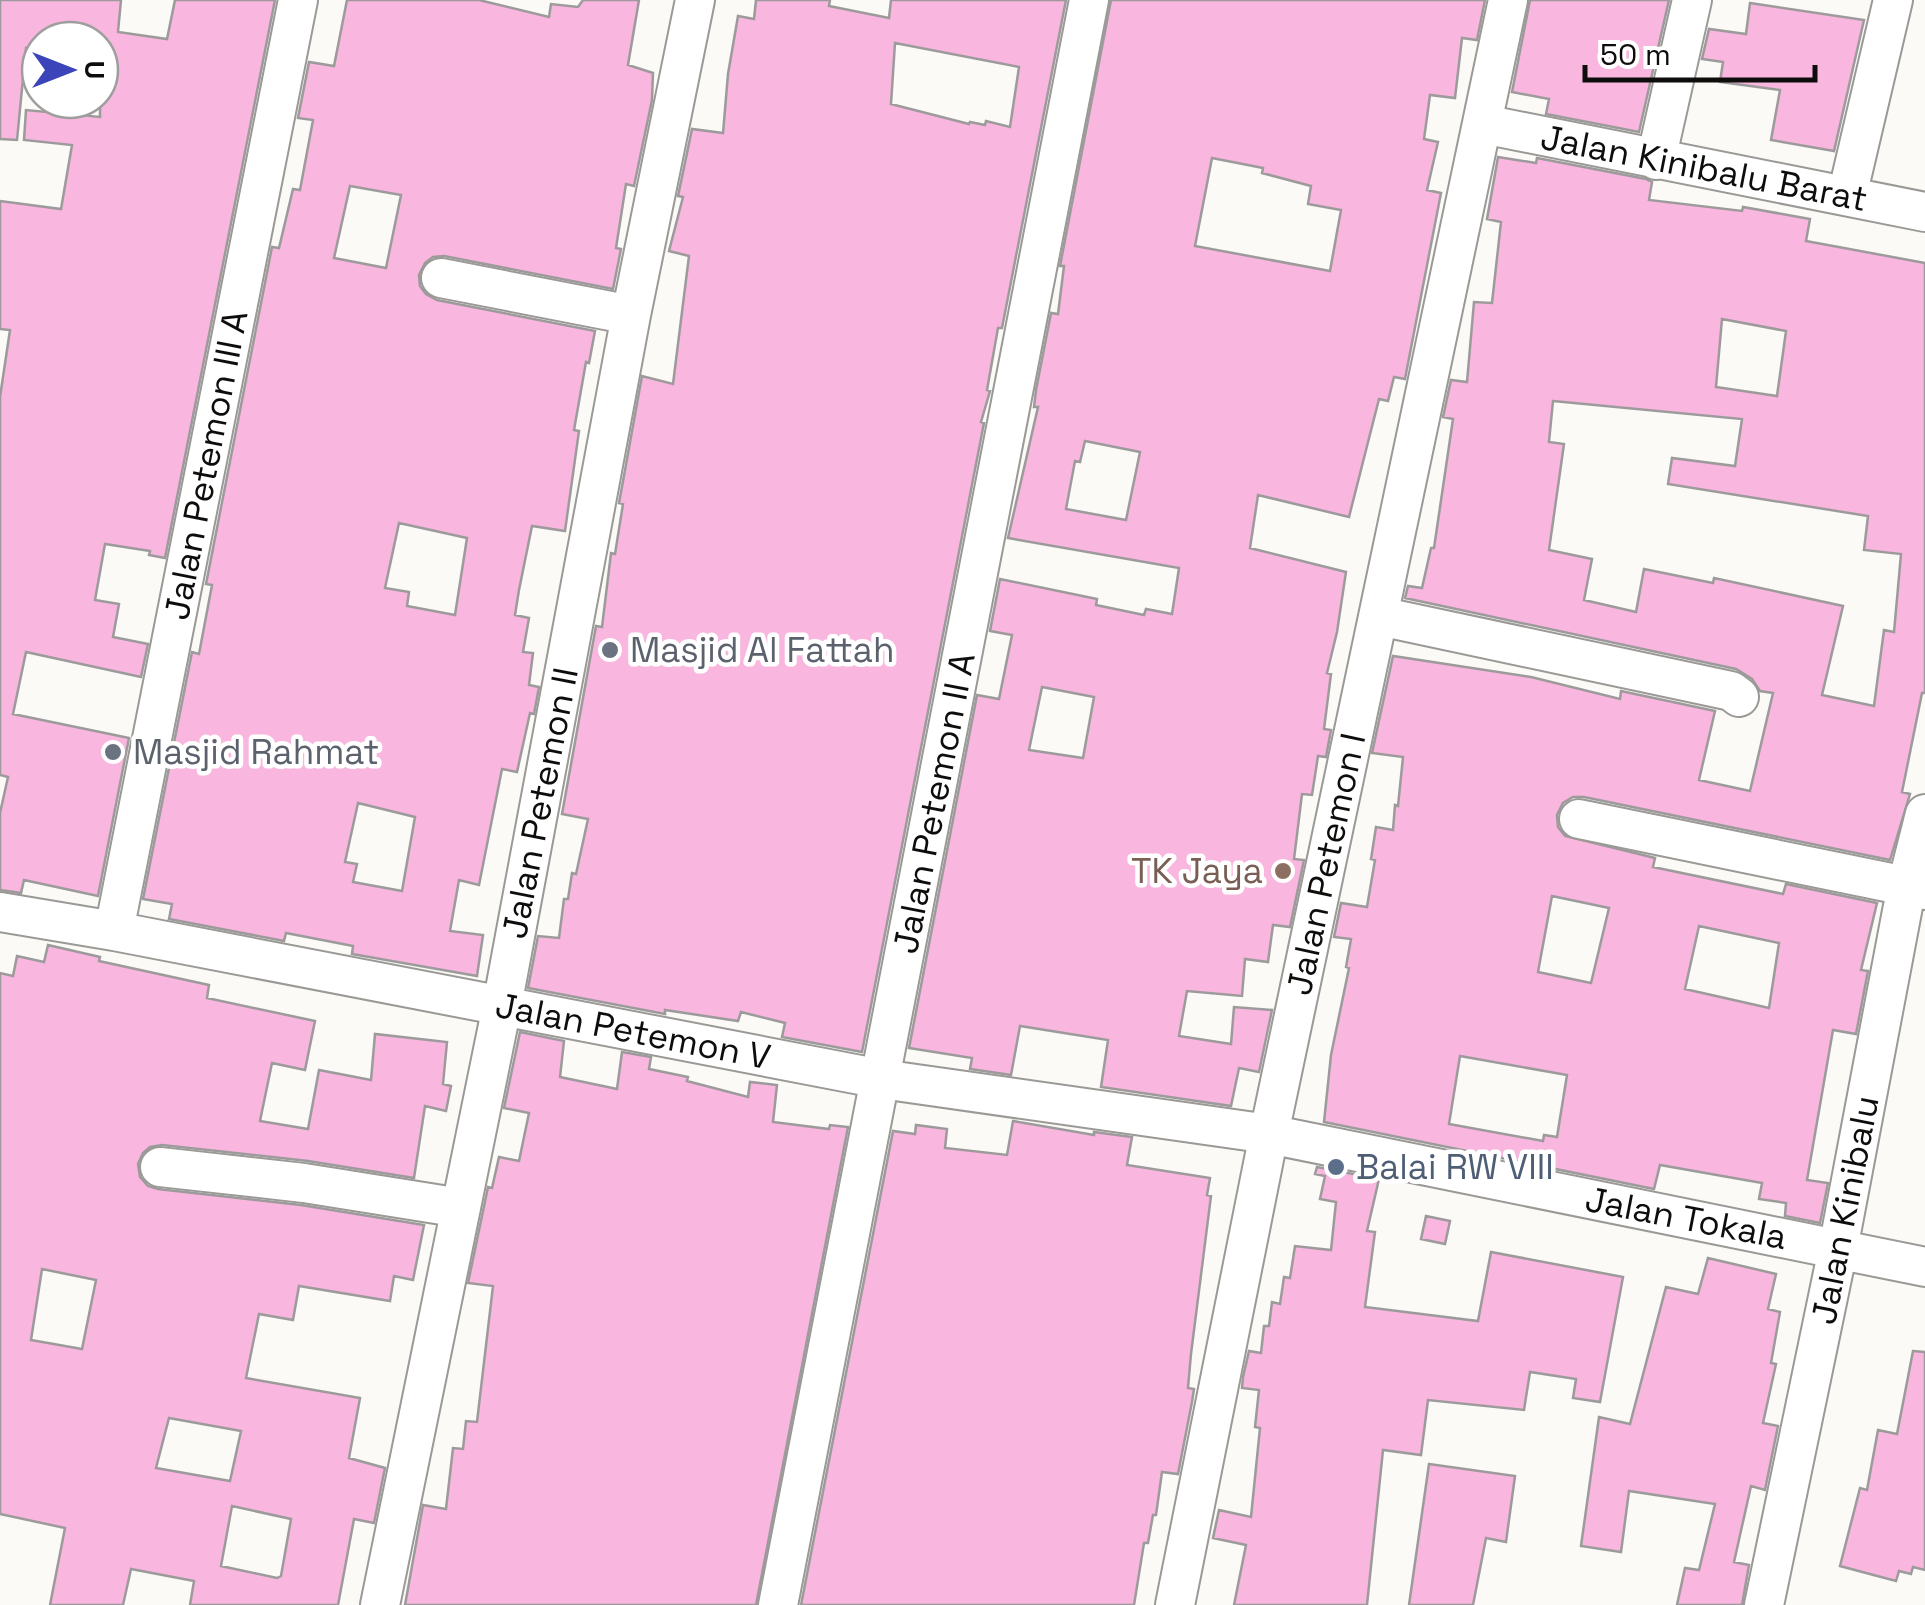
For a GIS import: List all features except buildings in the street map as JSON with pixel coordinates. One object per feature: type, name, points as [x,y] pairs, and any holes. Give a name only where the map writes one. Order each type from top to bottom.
[{"type":"street","name":"Jalan Petemon III A","points":[[114,931],[298,0]]},
{"type":"street","name":"Jalan Petemon II","points":[[380,1605],[502,1006],[631,315],[695,0]]},
{"type":"street","name":"Jalan Petemon II A","points":[[778,1605],[1089,0]]},
{"type":"street","name":"Jalan Petemon I","points":[[1175,1605],[1269,1134],[1508,0]]},
{"type":"street","points":[[1656,160],[1692,0]]},
{"type":"street","points":[[1847,196],[1893,0]]},
{"type":"street","name":"Jalan Kinibalu Barat","points":[[1483,124],[1925,212]]},
{"type":"street","points":[[440,278],[631,315]]},
{"type":"street","points":[[1379,616],[1739,696]]},
{"type":"street","name":"Jalan Kinibalu","points":[[1764,1605],[1916,887],[1925,814]]},
{"type":"street","points":[[1579,819],[1916,887]]},
{"type":"street","name":"Jalan Petemon V","points":[[0,912],[881,1079],[1269,1134]]},
{"type":"street","name":"Jalan Tokala","points":[[1269,1134],[1925,1268]]},
{"type":"street","points":[[160,1167],[304,1183],[461,1208]]},
{"type":"place","name":"Masjid Al Fattah","points":[[610,650]]},
{"type":"place","name":"Masjid Rahmat","points":[[113,752]]},
{"type":"place","name":"TK Jaya","points":[[1283,871]]},
{"type":"place","name":"Balai RW VIII","points":[[1336,1167]]}]
